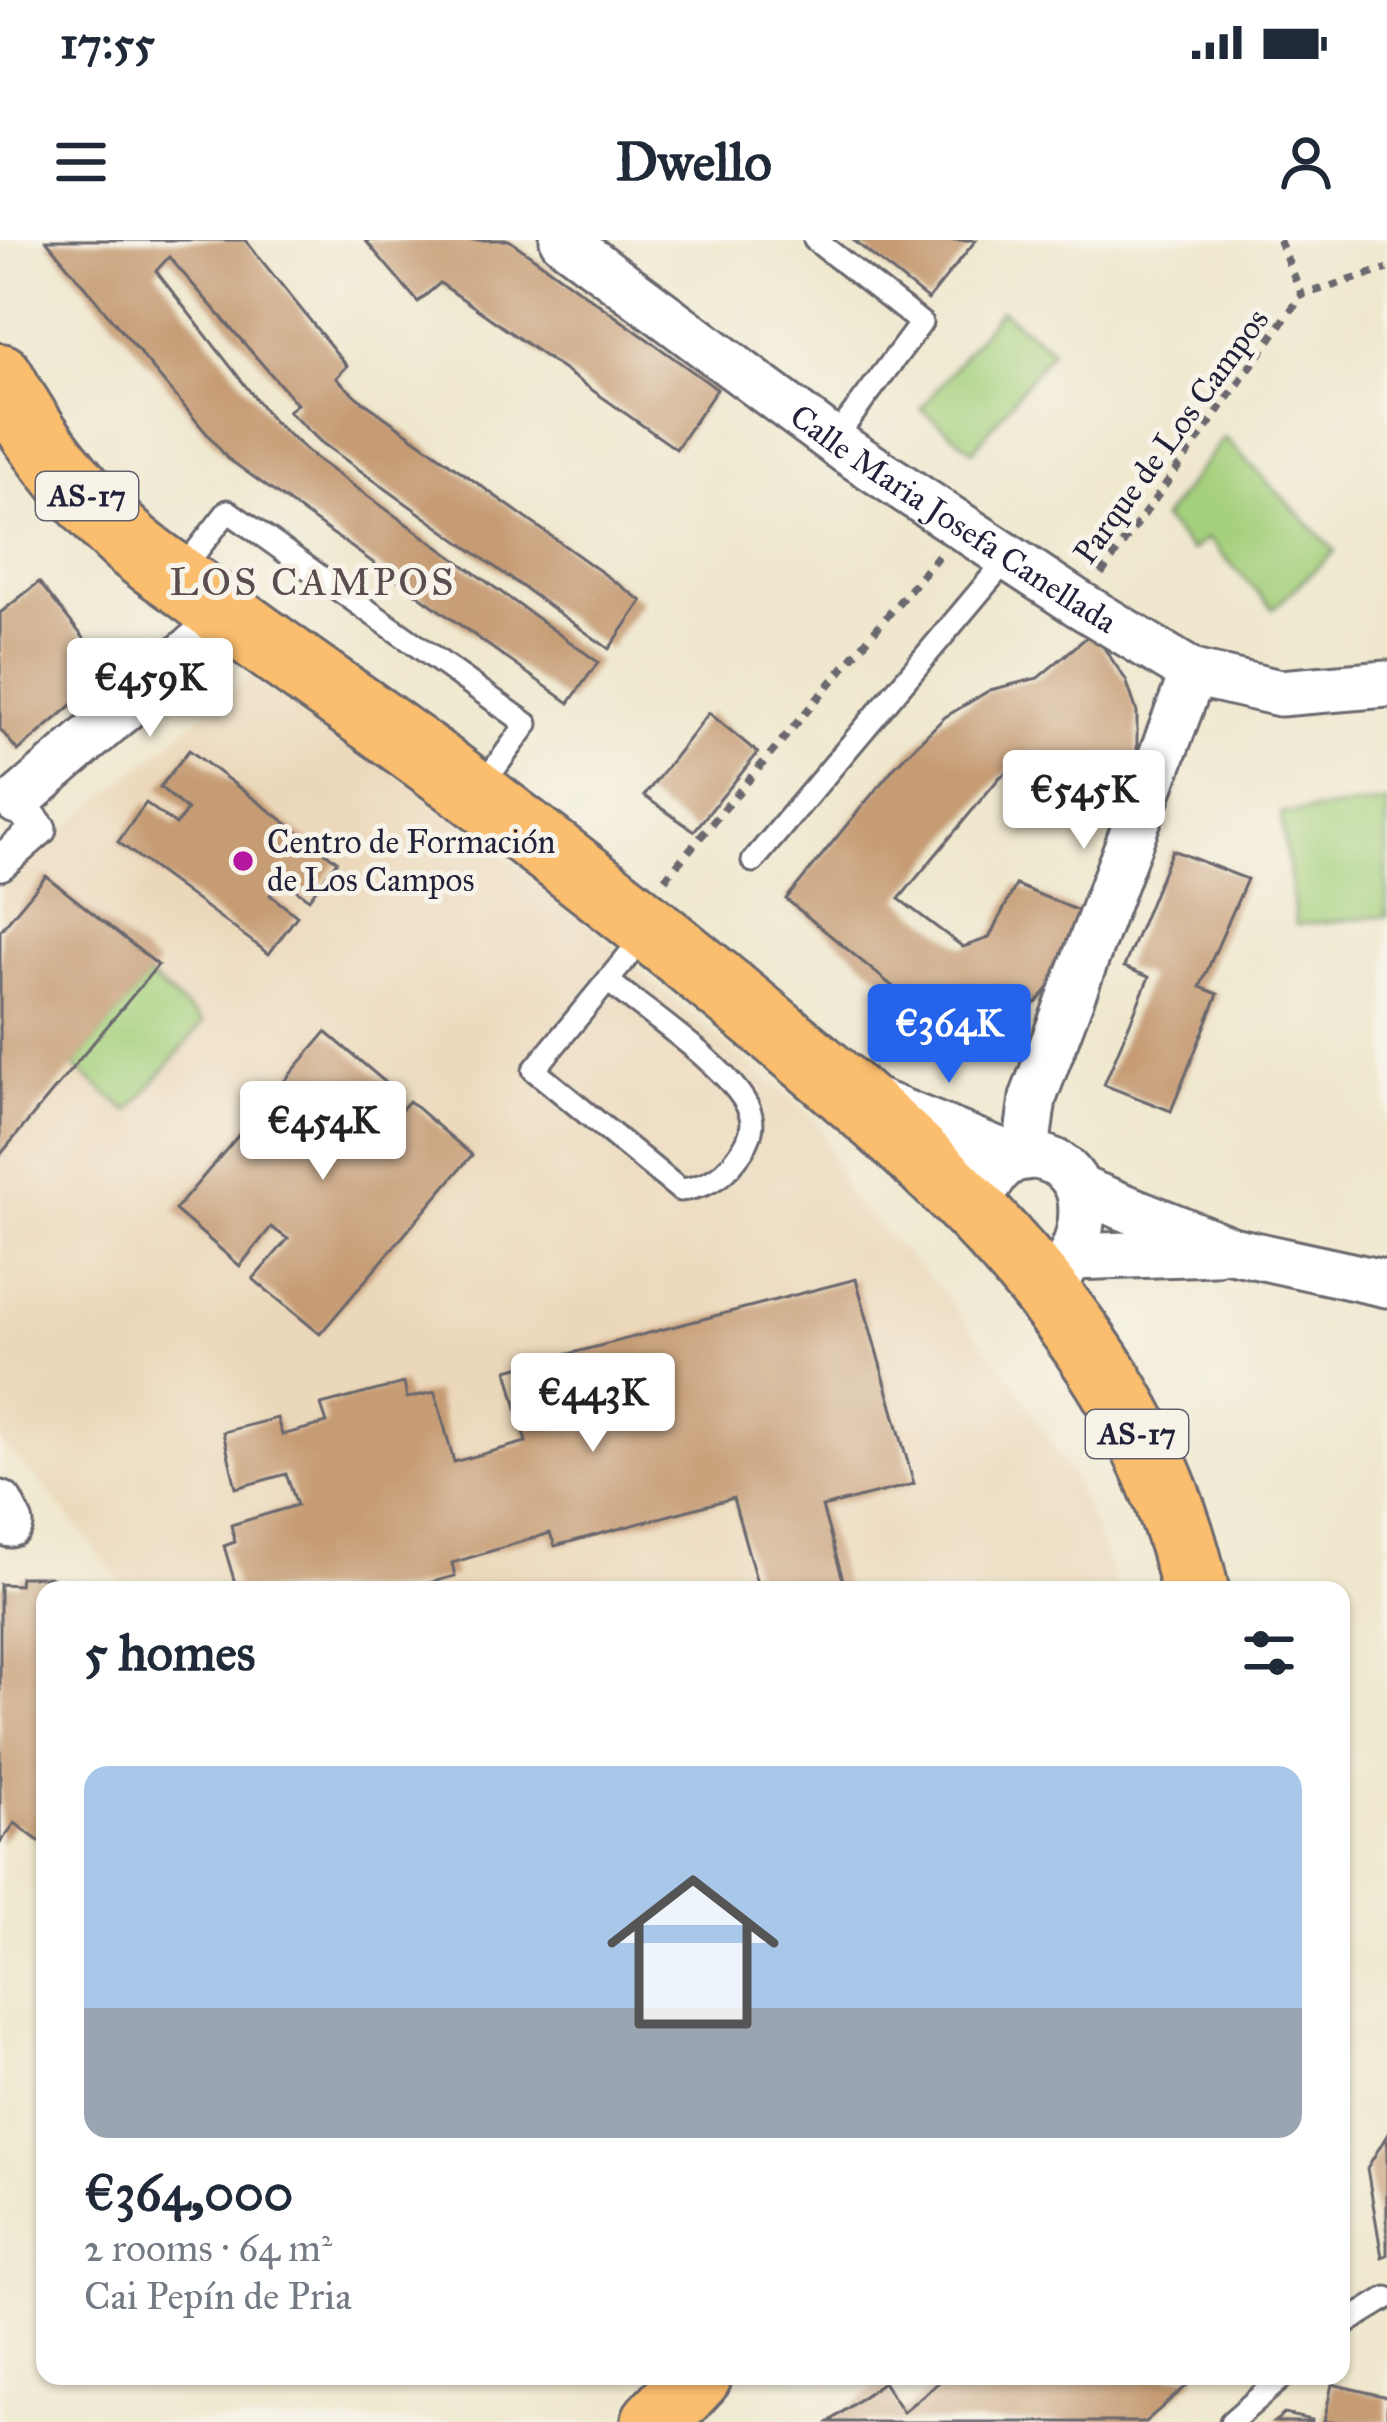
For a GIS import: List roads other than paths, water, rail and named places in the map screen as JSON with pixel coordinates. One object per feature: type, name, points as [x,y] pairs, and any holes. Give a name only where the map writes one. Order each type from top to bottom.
[{"type":"main road","name":"AS-17","points":[[0,377],[23,422],[122,536],[643,921],[850,1093],[922,1157],[975,1214],[1060,1275],[1150,1459],[1186,1550],[1193,1581]]},
{"type":"main road","points":[[656,2422],[690,2385]]},
{"type":"street","name":"Calle Maria Josefa Canellada","points":[[562,240],[833,441],[1079,604],[1193,673],[1280,693],[1387,685]]},
{"type":"street","points":[[0,863],[39,830],[17,801],[230,617]]},
{"type":"street","points":[[1028,1157],[1050,1058],[1193,673]]},
{"type":"street","points":[[850,1093],[1066,1168],[1079,1189],[1082,1217],[1060,1275],[1231,1250]]},
{"type":"street","points":[[975,1214],[998,1170],[1028,1157]]},
{"type":"street","points":[[1079,1189],[1231,1250],[1387,1284]]},
{"type":"lane","points":[[814,240],[920,323],[833,441]]},
{"type":"lane","points":[[176,578],[229,511],[508,710],[527,724],[477,794]]},
{"type":"lane","points":[[753,861],[1008,558]]},
{"type":"lane","points":[[608,981],[729,1078],[752,1117],[748,1144],[728,1170],[704,1187],[680,1190],[534,1070],[608,981],[643,921]]},
{"type":"lane","points":[[1350,2321],[1387,2298]]},
{"type":"lane","points":[[1231,2422],[1274,2385]]},
{"type":"place","name":"Centro de Formación de Los Campos","points":[[243,861]]},
{"type":"district","name":"LOS CAMPOS","points":[[313,582]]}]
